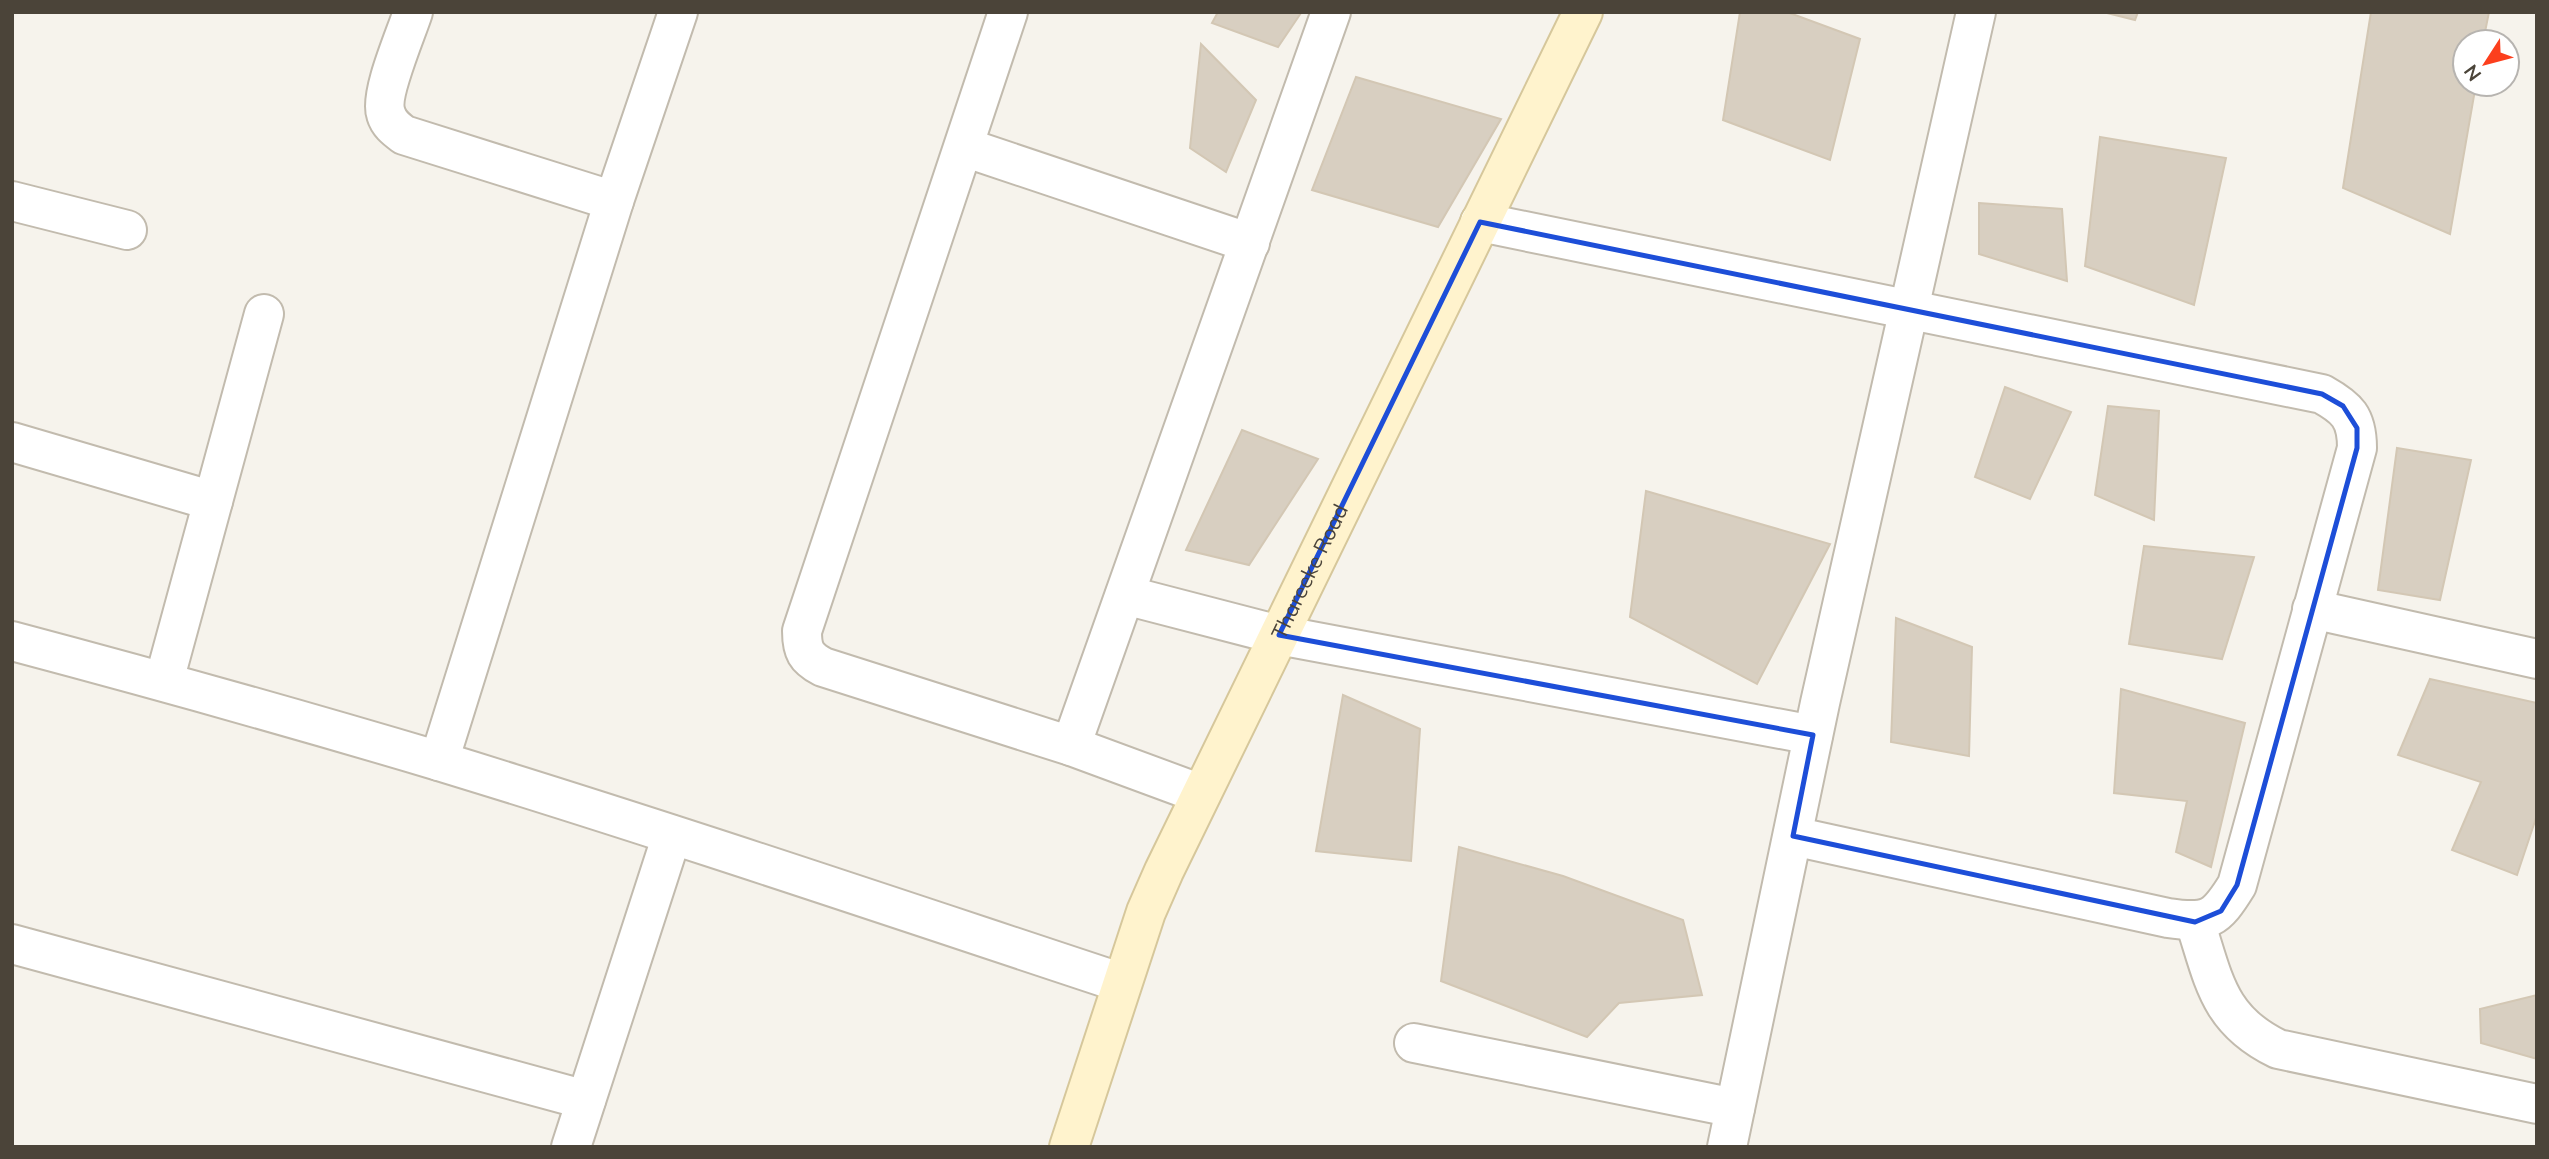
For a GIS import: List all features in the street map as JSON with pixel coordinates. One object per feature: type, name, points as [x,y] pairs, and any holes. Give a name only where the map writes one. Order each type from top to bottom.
[{"type":"street","points":[[413,12],[386,93],[384,111],[391,125],[404,135],[614,201]]},
{"type":"street","points":[[439,761],[614,201],[678,12]]},
{"type":"street","points":[[1008,12],[802,631],[802,649],[810,660],[823,667],[1071,746],[1201,794]]},
{"type":"street","points":[[1071,746],[1331,12]]},
{"type":"street","name":"Thareeke Road","points":[[1069,1147],[1146,912],[1583,12]]},
{"type":"street","points":[[1727,1147],[1813,735],[1976,12]]},
{"type":"street","points":[[964,147],[1250,243]]},
{"type":"street","points":[[12,201],[127,230]]},
{"type":"street","points":[[1480,222],[2322,394],[2343,406],[2357,428],[2357,447],[2237,885],[2221,911],[2195,922],[2168,918],[1793,836]]},
{"type":"street","points":[[164,681],[264,314]]},
{"type":"street","points":[[12,442],[213,501]]},
{"type":"street","points":[[1125,595],[1279,635],[1813,735]]},
{"type":"street","points":[[2312,609],[2537,659]]},
{"type":"street","points":[[12,641],[164,681],[439,761],[1122,983]]},
{"type":"street","points":[[571,1147],[672,835]]},
{"type":"street","points":[[2195,922],[2218,995],[2235,1020],[2255,1038],[2278,1049],[2537,1104]]},
{"type":"street","points":[[12,944],[586,1100]]},
{"type":"street","points":[[1414,1043],[1735,1108]]},
{"type":"highlighted area","points":[[1480,222],[2322,394],[2343,406],[2357,428],[2357,448],[2237,885],[2221,911],[2195,922],[1793,836],[1813,735],[1279,635]]},
{"type":"building","points":[[1218,12],[1301,13],[1278,47],[1212,23]]},
{"type":"building","points":[[1740,12],[1787,12],[1860,39],[1830,160],[1723,120]]},
{"type":"building","points":[[2103,12],[2138,12],[2135,20]]},
{"type":"building","points":[[2371,12],[2489,12],[2486,28],[2451,28],[2451,98],[2474,98],[2450,234],[2343,188]]},
{"type":"building","points":[[1201,44],[1256,100],[1226,172],[1190,148]]},
{"type":"building","points":[[1356,77],[1501,119],[1438,227],[1312,190]]},
{"type":"building","points":[[2100,137],[2226,158],[2194,305],[2085,266]]},
{"type":"building","points":[[1979,203],[2062,209],[2067,281],[1979,254]]},
{"type":"building","points":[[2005,387],[2071,412],[2030,499],[1975,477]]},
{"type":"building","points":[[2108,406],[2159,411],[2154,520],[2095,495]]},
{"type":"building","points":[[1242,430],[1318,459],[1249,565],[1186,550]]},
{"type":"building","points":[[2397,448],[2471,460],[2440,600],[2378,590]]},
{"type":"building","points":[[1646,491],[1830,544],[1757,684],[1630,617]]},
{"type":"building","points":[[2144,546],[2254,557],[2222,659],[2129,644]]},
{"type":"building","points":[[1896,618],[1972,647],[1969,756],[1891,742]]},
{"type":"building","points":[[2430,679],[2537,703],[2537,815],[2517,875],[2452,850],[2481,782],[2398,755]]},
{"type":"building","points":[[2121,689],[2245,723],[2211,867],[2176,852],[2187,801],[2114,793]]},
{"type":"building","points":[[1343,695],[1420,729],[1411,861],[1316,851]]},
{"type":"building","points":[[1459,847],[1563,876],[1683,920],[1702,995],[1619,1003],[1587,1037],[1441,981]]},
{"type":"building","points":[[2537,995],[2537,1059],[2481,1043],[2480,1009]]}]
